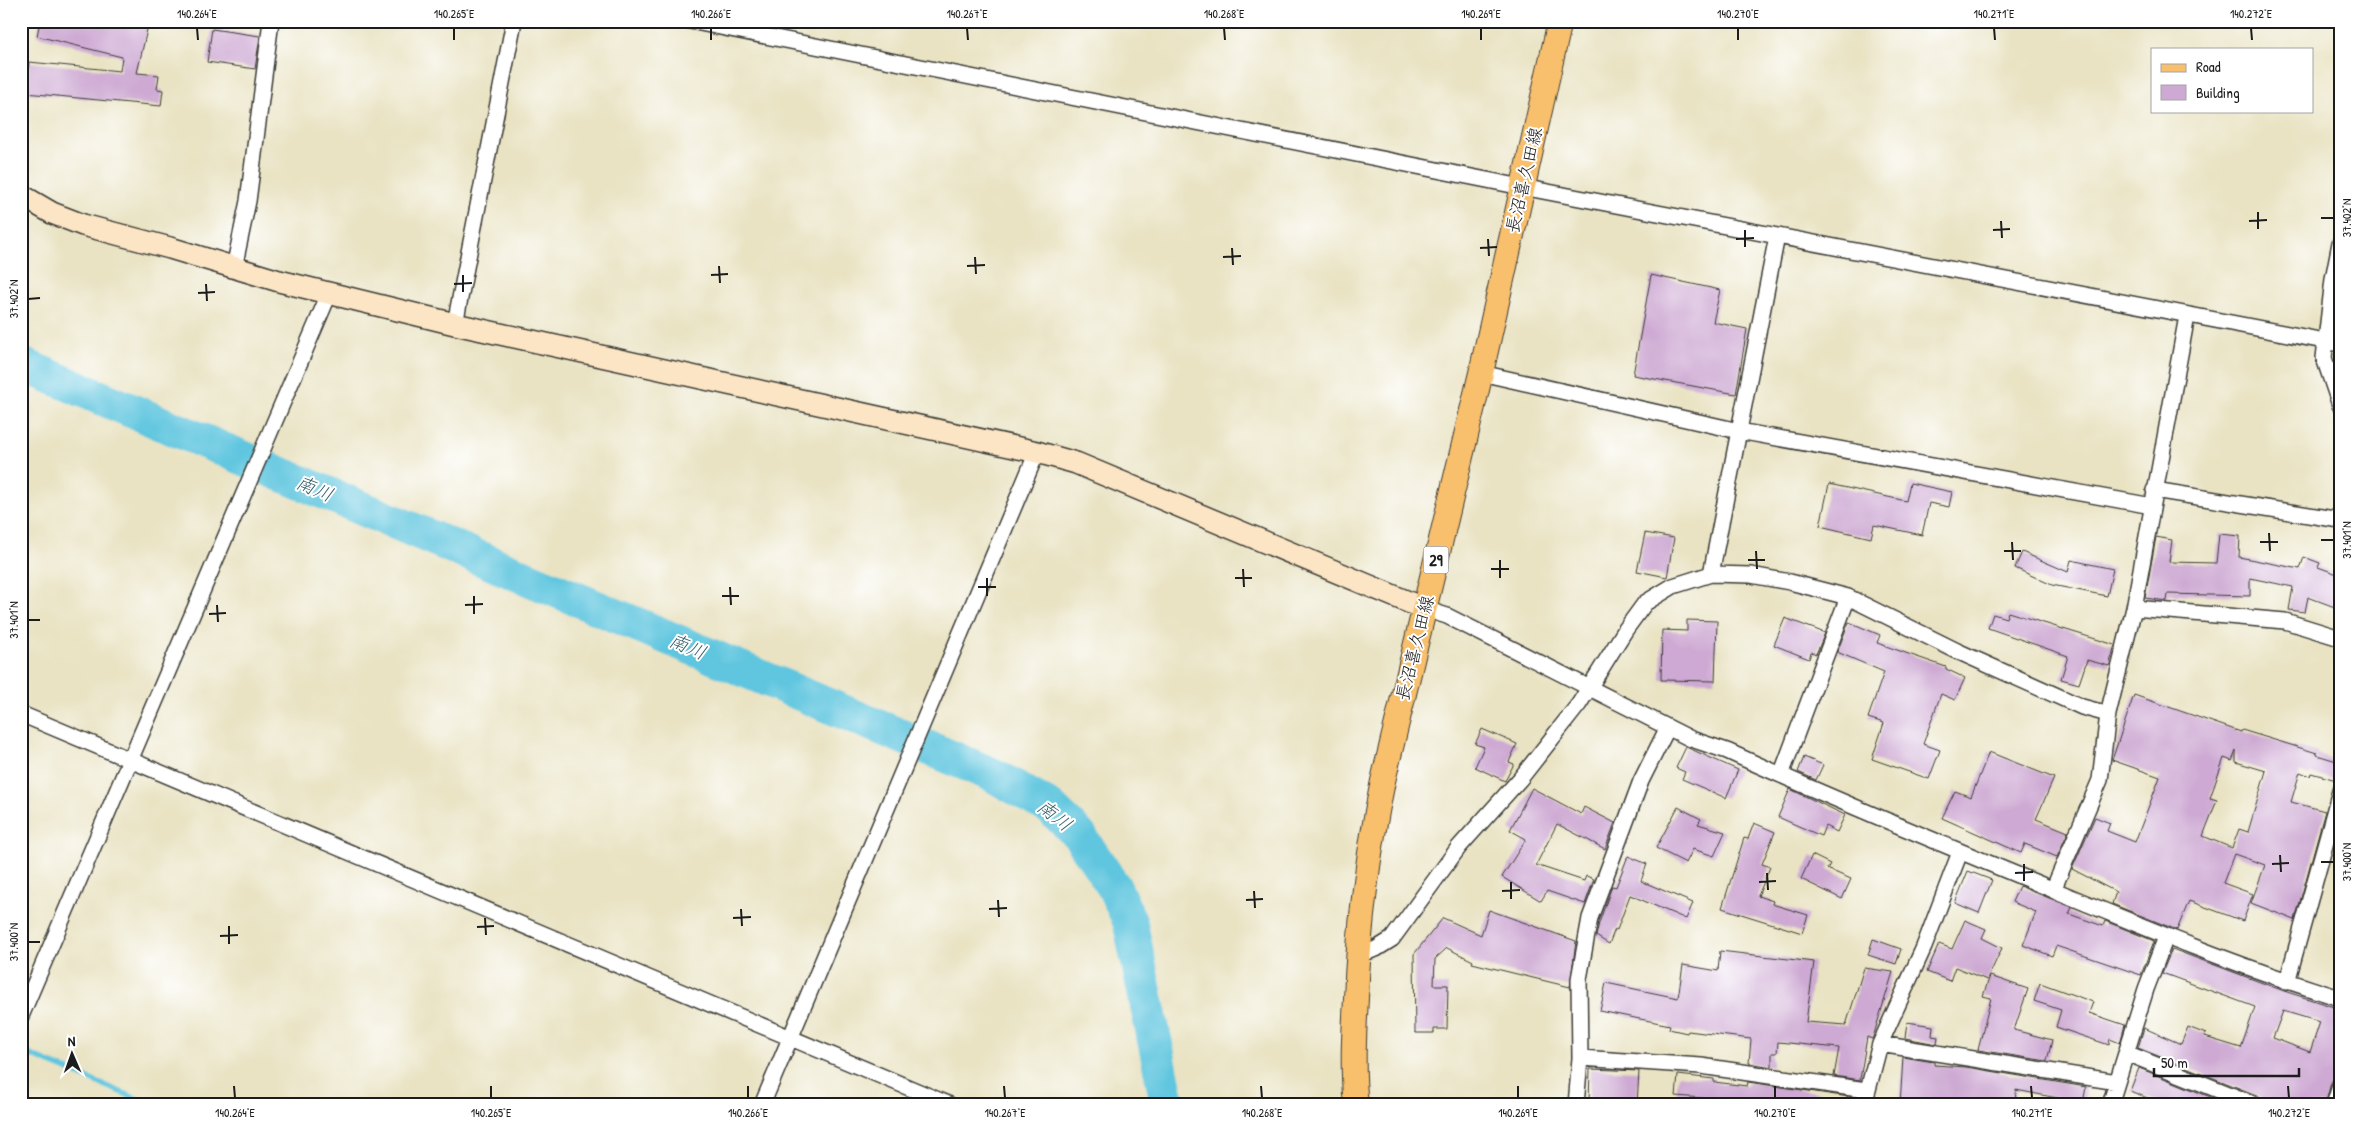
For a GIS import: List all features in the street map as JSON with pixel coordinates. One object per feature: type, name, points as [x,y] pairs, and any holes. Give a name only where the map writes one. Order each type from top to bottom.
[{"type":"main road","name":"長沼喜久田線","points":[[1356,1105],[1352,1069],[1358,955],[1370,844],[1383,781],[1481,373],[1560,21]]},
{"type":"street","points":[[234,268],[248,201],[271,21]]},
{"type":"street","points":[[454,324],[514,21]]},
{"type":"street","points":[[690,21],[1522,187],[2340,344]]},
{"type":"street","points":[[21,195],[52,213],[83,224],[329,294],[454,324],[1038,452],[1105,473],[1424,609],[1447,616],[1667,728],[1727,751],[1780,776],[2166,937],[2287,982],[2340,998]]},
{"type":"street","points":[[1711,574],[1777,236]]},
{"type":"street","points":[[2340,243],[2324,358],[2340,405]]},
{"type":"street","points":[[21,1016],[329,294]]},
{"type":"street","points":[[2053,890],[2100,780],[2108,714],[2134,608],[2187,316]]},
{"type":"street","points":[[1481,373],[1739,431],[2152,506]]},
{"type":"street","points":[[762,1105],[792,1038],[1038,452]]},
{"type":"street","points":[[2154,490],[2340,520]]},
{"type":"street","points":[[1358,955],[1376,949],[1392,939],[1459,847],[1520,779],[1590,688],[1626,629],[1645,603],[1673,586],[1711,574],[1751,575],[1790,582],[1848,597],[1957,651],[2082,707],[2108,714]]},
{"type":"street","points":[[1780,776],[1848,597]]},
{"type":"street","points":[[2134,608],[2285,621],[2340,638]]},
{"type":"street","points":[[21,714],[950,1105]]},
{"type":"street","points":[[1576,1105],[1580,1058],[1579,979],[1590,918],[1641,781],[1667,728]]},
{"type":"street","points":[[2287,982],[2340,793]]},
{"type":"street","points":[[1580,1058],[1701,1066],[1865,1098],[1880,1044],[1924,947],[1960,852]]},
{"type":"street","points":[[2110,1105],[2146,989],[2166,937]]},
{"type":"street","points":[[1880,1044],[2117,1082]]},
{"type":"street","points":[[2126,1053],[2256,1105]]},
{"type":"street","points":[[2334,1105],[2340,1086]]},
{"type":"building","points":[[40,21],[149,21],[137,73],[159,75],[157,89],[163,90],[161,106],[26,93],[29,62],[120,71],[122,57],[37,36]]},
{"type":"building","points":[[212,29],[260,36],[255,69],[207,62]]},
{"type":"building","points":[[1651,275],[1720,290],[1713,322],[1747,329],[1736,394],[1633,375]]},
{"type":"building","points":[[1910,483],[1952,492],[1949,507],[1929,503],[1922,535],[1874,525],[1871,538],[1820,526],[1829,484],[1906,501]]},
{"type":"building","points":[[1645,533],[1674,538],[1667,577],[1637,571]]},
{"type":"building","points":[[2219,534],[2240,536],[2239,557],[2300,569],[2304,557],[2320,563],[2318,567],[2340,575],[2340,609],[2308,597],[2305,612],[2289,610],[2293,587],[2250,578],[2250,596],[2168,594],[2167,601],[2145,598],[2156,537],[2172,540],[2169,562],[2216,563]]},
{"type":"building","points":[[2022,552],[2068,572],[2071,560],[2113,569],[2107,596],[2052,585],[2015,568]]},
{"type":"building","points":[[2008,612],[2115,645],[2109,666],[2087,660],[2079,684],[2061,679],[2068,656],[1988,628],[1993,614],[2006,618]]},
{"type":"building","points":[[1785,618],[1825,633],[1816,654],[1811,652],[1809,659],[1774,645]]},
{"type":"building","points":[[1687,620],[1717,621],[1715,681],[1661,680],[1662,630],[1687,631]]},
{"type":"building","points":[[1849,622],[1880,635],[1877,643],[1946,667],[1946,669],[1965,678],[1955,700],[1941,694],[1923,744],[1940,750],[1929,779],[1872,759],[1884,723],[1868,718],[1884,672],[1837,652]]},
{"type":"building","points":[[2134,695],[2241,732],[2242,730],[2340,762],[2340,781],[2311,773],[2310,776],[2300,772],[2291,802],[2325,811],[2295,920],[2251,903],[2265,865],[2234,854],[2223,883],[2253,894],[2243,921],[2189,901],[2177,930],[2112,904],[2116,892],[2072,869],[2095,817],[2110,823],[2107,831],[2135,842],[2160,777],[2112,760]],"holes":[[[2236,751],[2236,762],[2266,771],[2248,832],[2239,829],[2232,848],[2203,836],[2217,800],[2210,798],[2224,758],[2232,761]]]},
{"type":"building","points":[[1482,729],[1517,744],[1509,762],[1514,764],[1505,781],[1475,767],[1484,747],[1475,744]]},
{"type":"building","points":[[1686,747],[1738,770],[1726,798],[1682,779],[1685,772],[1676,768]]},
{"type":"building","points":[[1989,752],[2054,778],[2036,819],[2068,832],[2057,857],[2025,844],[2021,853],[1942,818],[1955,791],[1971,797]]},
{"type":"building","points":[[1804,757],[1823,765],[1816,780],[1798,772]]},
{"type":"building","points":[[1532,788],[1581,814],[1584,807],[1615,823],[1605,849],[1557,824],[1536,865],[1584,881],[1586,876],[1594,879],[1585,904],[1547,891],[1541,901],[1502,877],[1526,839],[1510,830]]},
{"type":"building","points":[[1790,789],[1845,815],[1837,832],[1825,826],[1821,836],[1778,817]]},
{"type":"building","points":[[1678,807],[1701,819],[1698,824],[1725,832],[1714,856],[1693,849],[1686,863],[1656,848]]},
{"type":"building","points":[[1754,823],[1775,832],[1762,864],[1770,867],[1758,896],[1773,901],[1772,904],[1808,915],[1802,933],[1722,908],[1744,838],[1748,839]]},
{"type":"building","points":[[2340,827],[2340,847],[2335,846]]},
{"type":"building","points":[[1812,855],[1830,864],[1827,869],[1851,879],[1842,899],[1801,879]]},
{"type":"building","points":[[1628,856],[1647,864],[1641,881],[1693,903],[1686,919],[1630,895],[1617,930],[1615,929],[1609,944],[1596,936],[1612,886],[1616,887]]},
{"type":"building","points":[[1968,871],[1992,880],[1979,913],[1955,903]]},
{"type":"building","points":[[2019,886],[2072,907],[2069,914],[2103,926],[2105,921],[2154,941],[2141,975],[2056,946],[2052,956],[2023,945],[2036,912],[2012,902]]},
{"type":"building","points":[[1489,910],[1576,941],[1570,987],[1472,963],[1473,961],[1447,948],[1435,959],[1434,985],[1448,985],[1447,1029],[1434,1029],[1434,1033],[1415,1033],[1414,954],[1443,918],[1481,935]]},
{"type":"building","points":[[1965,920],[1986,929],[1982,938],[2002,948],[1987,980],[1955,967],[1950,981],[1927,972],[1939,944],[1952,949]]},
{"type":"building","points":[[1873,939],[1901,949],[1896,964],[1868,955]]},
{"type":"building","points":[[2172,949],[2284,991],[2340,1009],[2340,1066],[2331,1083],[2325,1105],[2265,1105],[2259,1096],[2138,1048],[2144,1028],[2181,1044],[2188,1027],[2206,1034],[2205,1037],[2241,1048],[2255,1007],[2162,973]],"holes":[[[2283,1011],[2320,1022],[2310,1052],[2273,1038]]]},
{"type":"building","points":[[1720,951],[1814,962],[1806,1022],[1846,1025],[1864,968],[1893,972],[1873,1037],[1872,1039],[1867,1037],[1860,1080],[1834,1076],[1839,1048],[1778,1042],[1777,1053],[1772,1053],[1772,1067],[1749,1063],[1751,1039],[1688,1031],[1687,1033],[1669,1029],[1670,1025],[1600,1011],[1606,983],[1678,998],[1683,965],[1718,971]]},
{"type":"building","points":[[1990,976],[2028,989],[2014,1030],[2052,1040],[2047,1061],[1978,1050],[1991,998],[1983,996]]},
{"type":"building","points":[[2040,983],[2093,1002],[2089,1013],[2125,1025],[2120,1043],[2110,1039],[2109,1045],[2056,1027],[2061,1010],[2034,1001]]},
{"type":"building","points":[[1907,1022],[1933,1026],[1932,1036],[1938,1037],[1937,1044],[1905,1038]]},
{"type":"building","points":[[1903,1057],[1934,1062],[1934,1065],[1966,1067],[2086,1087],[2083,1103],[2016,1090],[2015,1105],[1900,1105]]},
{"type":"building","points":[[2139,1068],[2230,1105],[2165,1105],[2130,1091]]},
{"type":"building","points":[[1590,1069],[1639,1071],[1637,1105],[1610,1105],[1611,1102],[1589,1101]]},
{"type":"building","points":[[1678,1075],[1714,1079],[1714,1082],[1747,1086],[1748,1082],[1856,1098],[1855,1105],[1725,1105],[1726,1100],[1676,1096]]},
{"type":"waterway","name":"南川","points":[[21,364],[995,776],[1051,808],[1079,835],[1114,887],[1130,922],[1168,1105]]},
{"type":"waterway","points":[[21,1051],[152,1105]]}]
